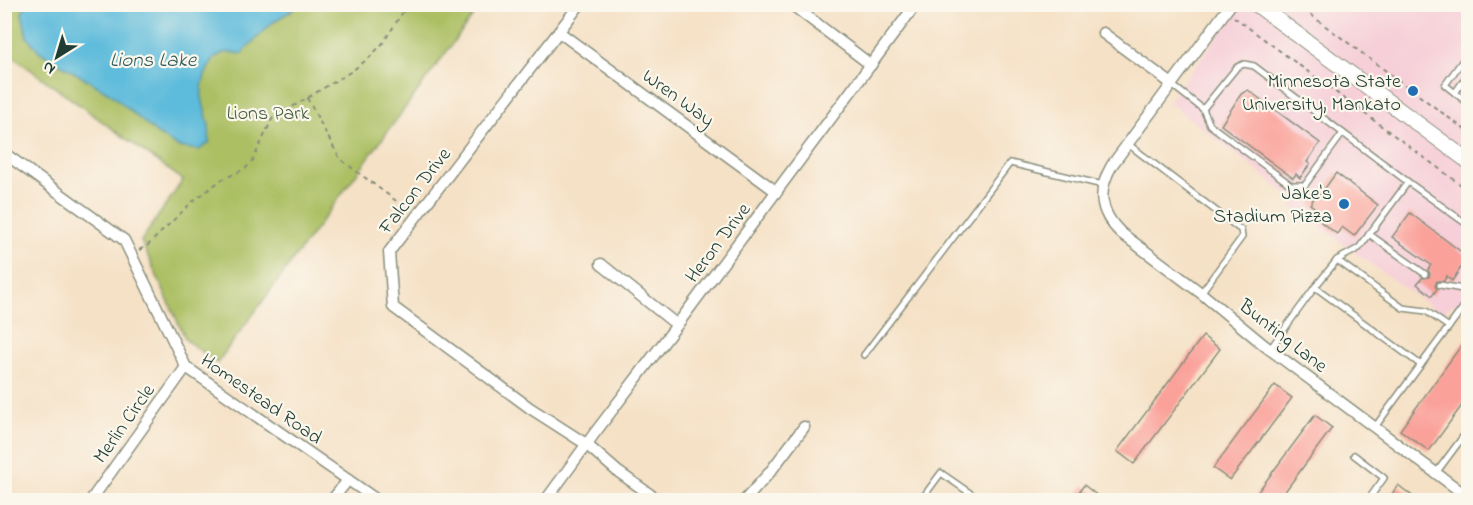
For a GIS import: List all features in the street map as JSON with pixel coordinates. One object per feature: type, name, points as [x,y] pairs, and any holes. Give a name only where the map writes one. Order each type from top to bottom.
[{"type":"street","name":"Falcon Drive","points":[[579,4],[389,252],[393,307],[530,408],[586,444]]},
{"type":"street","points":[[791,4],[872,64]]},
{"type":"street","name":"Heron Drive","points":[[546,501],[586,444],[916,4]]},
{"type":"street","points":[[1256,4],[1468,160]]},
{"type":"street","points":[[1103,185],[1112,165],[1229,8]]},
{"type":"street","name":"Wren Way","points":[[559,32],[777,192]]},
{"type":"street","points":[[1104,33],[1172,84]]},
{"type":"street","name":"Homestead Road","points":[[4,153],[124,240],[186,367],[377,501]]},
{"type":"street","name":"Bunting Lane","points":[[1103,185],[1102,198],[1111,223],[1270,349],[1468,497]]},
{"type":"street","points":[[601,264],[677,325]]},
{"type":"street","name":"Merlin Circle","points":[[91,501],[186,367]]},
{"type":"street","points":[[745,501],[804,427]]},
{"type":"street","points":[[586,444],[617,471],[658,501]]},
{"type":"street","points":[[332,501],[348,480]]},
{"type":"lane","points":[[1468,53],[1445,85],[1468,101]]},
{"type":"lane","points":[[1203,109],[1237,67],[1244,64],[1254,66],[1468,225]]},
{"type":"lane","points":[[1455,93],[1468,74]]},
{"type":"lane","points":[[1172,84],[1203,109],[1210,125],[1291,185],[1305,185],[1343,133]]},
{"type":"lane","points":[[1128,144],[1242,230],[1242,237],[1201,293]]},
{"type":"lane","points":[[864,355],[1011,164],[1103,185]]},
{"type":"lane","points":[[1270,349],[1337,260],[1359,248],[1408,182]]},
{"type":"lane","points":[[1369,234],[1425,274]]},
{"type":"lane","points":[[1337,260],[1403,308],[1426,311],[1449,327]]},
{"type":"lane","points":[[1440,285],[1468,290]]},
{"type":"lane","points":[[1315,287],[1421,365]]},
{"type":"lane","points":[[1375,427],[1468,301]]},
{"type":"lane","points":[[1436,473],[1468,430]]},
{"type":"lane","points":[[1354,455],[1384,478],[1368,501]]},
{"type":"lane","points":[[921,501],[941,473],[980,501]]},
{"type":"path","points":[[131,254],[147,246],[191,203],[221,180],[245,169],[253,160],[272,119],[352,71],[369,58],[383,43],[408,4]]},
{"type":"path","points":[[1296,4],[1468,132]]},
{"type":"path","points":[[1229,8],[1468,190]]},
{"type":"path","points":[[307,97],[339,159],[417,216]]},
{"type":"shaded area","points":[[1241,5],[1468,5],[1468,316],[1452,304],[1442,315],[1292,207],[1296,201],[1168,102]]},
{"type":"green space","name":"Lions Park","points":[[5,5],[481,5],[217,363],[186,340],[141,241],[183,180],[5,51]]},
{"type":"water","name":"Lions Lake","points":[[26,4],[300,5],[273,22],[241,54],[223,53],[214,60],[206,72],[202,92],[209,143],[199,150],[178,147],[156,133],[111,94],[40,52],[27,37],[22,13]]},
{"type":"building","points":[[1248,90],[1320,143],[1307,162],[1310,164],[1300,178],[1296,174],[1293,178],[1221,125],[1241,94]]},
{"type":"building","name":"Jake's Stadium Pizza","points":[[1336,173],[1378,205],[1354,236],[1342,227],[1337,234],[1321,222],[1326,216],[1310,204],[1318,193],[1320,195]]},
{"type":"building","points":[[1410,213],[1468,257],[1452,281],[1447,276],[1444,281],[1437,281],[1435,286],[1437,289],[1432,296],[1417,284],[1422,278],[1429,277],[1428,270],[1431,265],[1392,237]]},
{"type":"building","points":[[1203,336],[1220,349],[1134,464],[1117,451]]},
{"type":"building","points":[[1468,336],[1468,397],[1429,451],[1400,430]]},
{"type":"building","points":[[1275,385],[1292,398],[1230,480],[1213,468]]},
{"type":"building","points":[[1315,415],[1332,428],[1278,501],[1259,501],[1254,497]]},
{"type":"building","points":[[1084,485],[1104,501],[1072,501]]},
{"type":"building","points":[[1398,485],[1419,501],[1387,501]]},
{"type":"place","name":"Minnesota State University, Mankato","points":[[1413,91]]},
{"type":"place","name":"Jake's Stadium Pizza","points":[[1344,204]]}]
